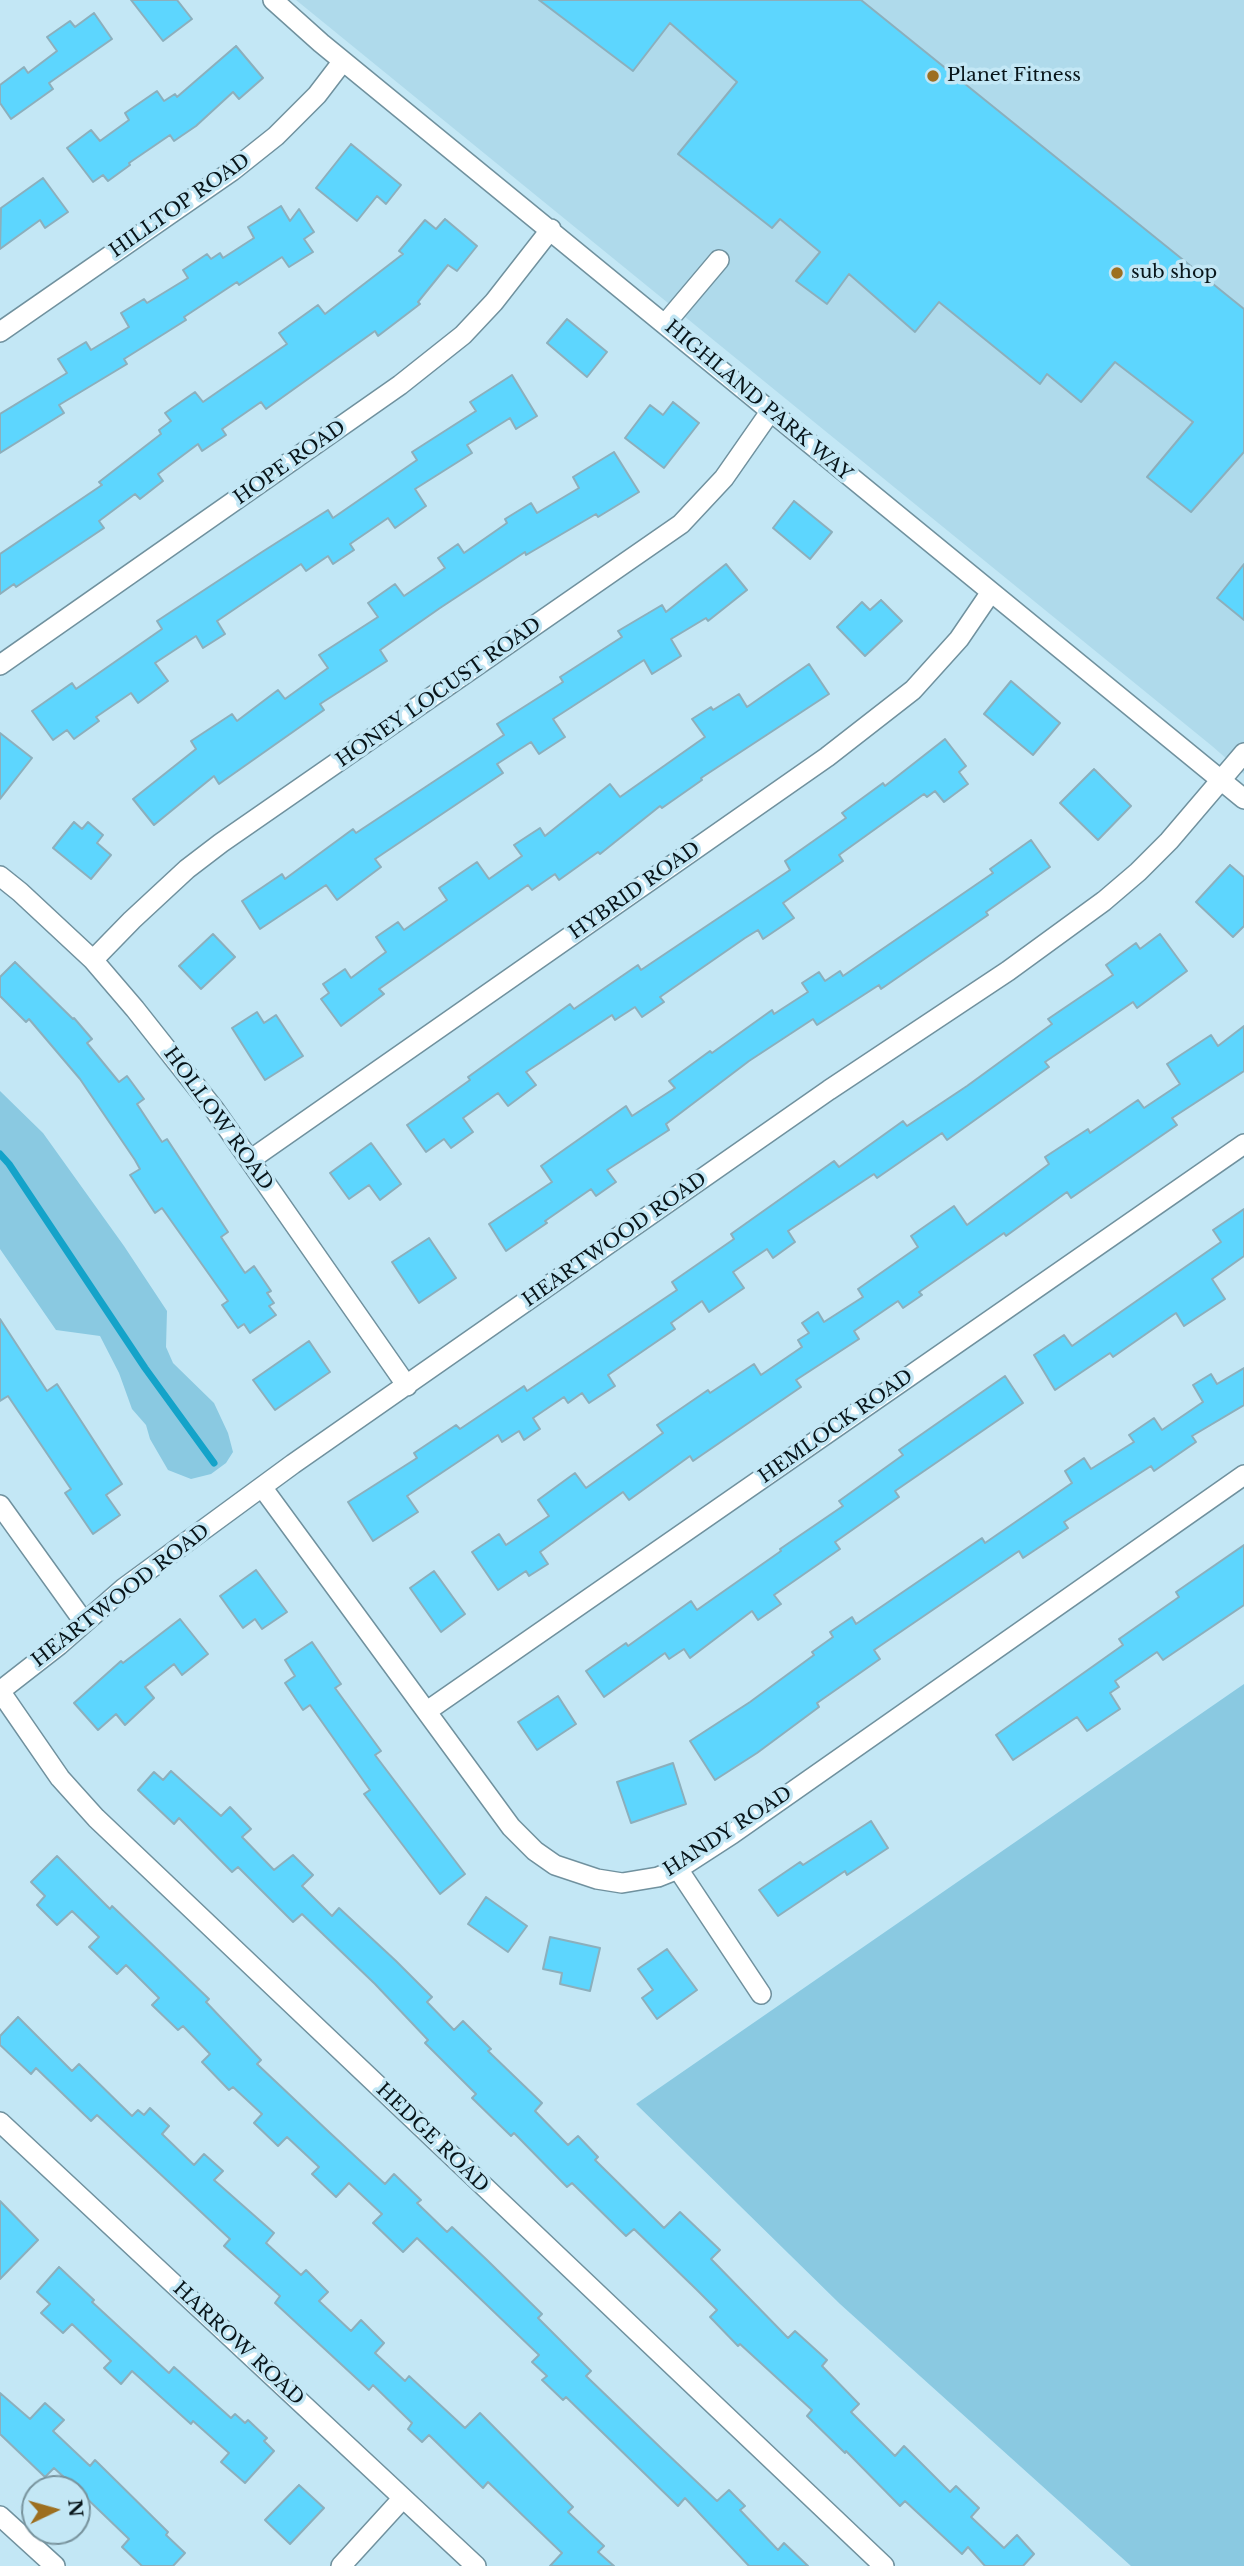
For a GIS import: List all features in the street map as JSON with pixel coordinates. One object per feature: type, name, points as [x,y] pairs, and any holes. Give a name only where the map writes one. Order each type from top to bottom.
[{"type":"street","name":"HIGHLAND PARK WAY","points":[[273,0],[343,61],[1244,799]]},
{"type":"street","name":"HILLTOP ROAD","points":[[0,332],[241,164],[296,117],[343,61]]},
{"type":"street","name":"HOPE ROAD","points":[[0,665],[400,386],[463,335],[494,302],[551,229]]},
{"type":"street","points":[[665,324],[719,260]]},
{"type":"street","name":"HONEY LOCUST ROAD","points":[[93,960],[187,869],[220,844],[681,524],[724,478],[770,412]]},
{"type":"street","name":"HYBRID ROAD","points":[[250,1160],[827,757],[914,690],[959,639],[991,592]]},
{"type":"street","name":"HEARTWOOD ROAD","points":[[0,1691],[59,1645],[124,1588],[262,1487],[830,1090],[1009,971],[1094,909],[1146,864],[1244,753]]},
{"type":"street","name":"HOLLOW ROAD","points":[[0,876],[93,960],[135,1009],[214,1109],[407,1386]]},
{"type":"street","name":"HEMLOCK ROAD","points":[[428,1711],[1244,1143]]},
{"type":"street","name":"HANDY ROAD","points":[[262,1487],[511,1827],[555,1865],[597,1879],[622,1883],[658,1877],[678,1869],[732,1834],[1244,1475]]},
{"type":"street","points":[[0,1504],[84,1622]]},
{"type":"street","name":"HEDGE ROAD","points":[[0,1691],[60,1778],[96,1818],[884,2566]]},
{"type":"street","points":[[678,1869],[761,1994]]},
{"type":"street","name":"HARROW ROAD","points":[[0,2122],[476,2566]]},
{"type":"street","points":[[341,2566],[403,2498]]},
{"type":"street","points":[[0,2516],[54,2566]]},
{"type":"shaded area","points":[[296,0],[1244,0],[1244,774],[1212,746]]},
{"type":"shaded area","points":[[0,1091],[43,1133],[167,1311],[166,1347],[173,1363],[214,1403],[228,1433],[233,1452],[226,1463],[211,1474],[191,1479],[168,1470],[150,1439],[146,1425],[132,1409],[119,1373],[100,1336],[56,1330],[0,1249]]},
{"type":"shaded area","points":[[1244,1684],[1244,2566],[1131,2566],[840,2304],[636,2104]]},
{"type":"building","points":[[131,0],[177,0],[192,19],[163,41]]},
{"type":"building","points":[[539,0],[861,0],[1244,309],[1244,452],[1191,512],[1147,477],[1193,422],[1115,362],[1081,402],[1047,374],[1040,384],[939,302],[915,332],[849,274],[827,304],[796,281],[820,252],[780,219],[772,228],[678,154],[737,82],[670,23],[633,71]]},
{"type":"building","points":[[94,13],[112,39],[49,83],[53,89],[11,119],[0,103],[0,85],[24,67],[28,73],[57,51],[47,37],[70,21],[75,27]]},
{"type":"building","points":[[236,46],[263,78],[239,99],[233,92],[196,126],[174,141],[170,135],[108,181],[103,175],[93,182],[67,148],[91,130],[100,141],[129,120],[125,113],[157,91],[164,101],[175,94],[177,97]]},
{"type":"building","points":[[351,144],[401,185],[386,204],[377,196],[357,221],[316,188]]},
{"type":"building","points":[[43,178],[68,212],[45,228],[40,220],[0,249],[1,208]]},
{"type":"building","points":[[281,206],[290,221],[299,209],[314,232],[304,239],[313,252],[289,267],[282,257],[239,285],[237,282],[184,317],[186,320],[124,359],[127,364],[59,405],[64,413],[0,453],[0,414],[67,373],[58,359],[86,342],[91,350],[129,327],[121,313],[144,299],[147,303],[188,278],[183,270],[207,254],[211,259],[220,253],[223,258],[254,238],[248,227]]},
{"type":"building","points":[[445,219],[477,246],[457,271],[448,265],[418,302],[420,304],[378,336],[375,331],[266,409],[261,402],[222,429],[226,435],[202,451],[198,444],[158,474],[163,481],[140,499],[135,494],[99,521],[104,528],[16,587],[14,584],[0,594],[0,554],[102,485],[99,482],[161,434],[159,430],[171,421],[165,413],[195,392],[203,402],[287,344],[279,333],[318,305],[325,314],[403,254],[399,251],[425,220],[436,229]]},
{"type":"building","points":[[567,319],[607,352],[587,377],[547,343]]},
{"type":"building","points":[[512,375],[537,416],[516,429],[510,418],[467,445],[472,453],[415,489],[426,506],[395,528],[388,518],[350,544],[354,550],[333,564],[328,556],[306,571],[301,564],[217,621],[225,634],[203,648],[196,636],[155,663],[168,681],[138,703],[131,693],[96,717],[99,721],[74,739],[67,730],[53,740],[32,711],[72,683],[76,689],[162,629],[157,621],[262,552],[328,510],[333,518],[417,460],[412,452],[476,411],[470,402]]},
{"type":"building","points":[[673,402],[699,423],[664,468],[625,438],[650,405],[663,415]]},
{"type":"building","points":[[614,452],[639,492],[526,555],[525,552],[440,608],[380,650],[387,661],[320,704],[324,710],[219,784],[214,776],[154,825],[133,799],[196,749],[191,741],[232,714],[237,721],[278,690],[285,699],[328,668],[319,655],[378,617],[368,603],[395,584],[404,596],[445,568],[438,558],[458,544],[464,553],[507,523],[505,519],[531,503],[537,513],[579,488],[573,477]]},
{"type":"building","points":[[794,501],[832,532],[810,559],[773,528]]},
{"type":"building","points":[[726,564],[747,590],[708,621],[706,618],[671,639],[681,656],[652,674],[644,660],[553,719],[565,737],[539,754],[531,742],[497,764],[503,773],[375,859],[381,867],[337,900],[326,885],[260,929],[242,901],[282,874],[285,879],[353,829],[356,833],[504,735],[497,724],[563,682],[560,677],[622,637],[618,631],[662,605],[666,612]]},
{"type":"building","points":[[1244,564],[1244,620],[1217,598]]},
{"type":"building","points":[[881,600],[902,621],[865,656],[837,627],[862,602],[870,610]]},
{"type":"building","points":[[809,664],[829,694],[701,778],[702,780],[662,808],[660,806],[600,854],[598,852],[559,880],[555,874],[532,890],[528,885],[379,989],[384,994],[341,1026],[321,999],[329,993],[323,984],[345,969],[351,978],[386,952],[376,937],[398,922],[404,930],[447,900],[439,888],[477,862],[489,879],[522,856],[514,845],[540,828],[545,836],[610,784],[620,797],[705,737],[692,719],[739,694],[747,707]]},
{"type":"building","points":[[1011,681],[1060,723],[1033,755],[984,714]]},
{"type":"building","points":[[0,733],[32,758],[0,799]]},
{"type":"building","points":[[945,739],[966,766],[959,772],[968,784],[944,802],[935,791],[927,797],[924,794],[839,855],[843,861],[783,903],[794,918],[763,939],[758,930],[745,938],[660,997],[664,1002],[642,1017],[635,1007],[615,1020],[612,1015],[526,1072],[536,1085],[508,1106],[498,1093],[463,1118],[473,1132],[451,1148],[444,1139],[426,1152],[407,1125],[470,1080],[468,1077],[570,1004],[574,1009],[638,965],[641,970],[790,870],[785,861],[846,818],[842,813],[883,783],[885,786]]},
{"type":"building","points":[[1094,769],[1131,806],[1098,840],[1060,803]]},
{"type":"building","points":[[74,822],[82,829],[88,822],[103,835],[97,843],[111,855],[91,879],[53,848]]},
{"type":"building","points":[[1031,840],[1050,867],[986,912],[988,915],[881,989],[879,985],[817,1025],[813,1019],[749,1061],[666,1124],[669,1130],[607,1170],[616,1182],[596,1196],[591,1189],[506,1251],[489,1224],[552,1182],[541,1166],[626,1106],[632,1116],[675,1088],[669,1081],[710,1051],[712,1053],[772,1010],[774,1014],[808,992],[802,983],[819,972],[825,981],[840,971],[843,976],[993,873],[990,869]]},
{"type":"building","points":[[1230,865],[1244,877],[1244,926],[1233,937],[1196,902]]},
{"type":"building","points":[[213,934],[235,957],[201,989],[179,966]]},
{"type":"building","points":[[1160,934],[1187,971],[1137,1008],[1133,1002],[1045,1062],[1049,1067],[947,1140],[942,1133],[877,1178],[874,1174],[788,1231],[795,1242],[773,1258],[767,1249],[733,1272],[744,1288],[709,1312],[702,1301],[671,1323],[675,1329],[608,1375],[615,1386],[589,1403],[582,1393],[568,1403],[564,1397],[533,1418],[540,1429],[524,1440],[519,1431],[502,1442],[498,1435],[407,1496],[418,1512],[373,1541],[348,1502],[417,1458],[414,1453],[456,1425],[460,1429],[524,1386],[527,1391],[677,1290],[672,1282],[734,1239],[731,1234],[834,1161],[839,1167],[903,1121],[907,1126],[967,1086],[1052,1024],[1048,1019],[1113,975],[1106,965],[1136,943],[1140,949]]},
{"type":"building","points":[[15,962],[74,1018],[92,1039],[87,1043],[119,1082],[127,1076],[144,1099],[137,1104],[162,1142],[167,1139],[228,1232],[221,1237],[245,1273],[254,1266],[271,1291],[267,1293],[274,1303],[269,1306],[276,1315],[250,1333],[244,1324],[238,1328],[222,1305],[228,1301],[162,1208],[155,1213],[130,1175],[140,1169],[135,1160],[80,1079],[29,1019],[26,1022],[0,996],[0,977]]},
{"type":"building","points":[[257,1012],[264,1023],[276,1015],[303,1056],[265,1080],[232,1028]]},
{"type":"building","points":[[1244,1026],[1244,1071],[1172,1118],[1177,1125],[1071,1198],[1067,1192],[1006,1236],[1004,1233],[919,1292],[922,1295],[903,1308],[898,1301],[854,1331],[859,1339],[796,1380],[801,1387],[693,1461],[690,1456],[629,1500],[623,1492],[540,1552],[548,1564],[529,1576],[526,1571],[498,1590],[472,1552],[499,1534],[506,1545],[549,1516],[538,1500],[575,1473],[586,1488],[663,1433],[657,1425],[708,1390],[710,1393],[754,1364],[761,1375],[802,1347],[798,1340],[809,1333],[802,1323],[818,1312],[824,1322],[863,1297],[858,1289],[918,1247],[911,1236],[954,1206],[967,1225],[1049,1164],[1045,1157],[1088,1129],[1090,1133],[1138,1100],[1144,1108],[1180,1084],[1167,1064],[1211,1035],[1218,1046]]},
{"type":"building","points":[[371,1143],[401,1184],[380,1200],[369,1185],[349,1199],[330,1173]]},
{"type":"building","points":[[1244,1209],[1244,1256],[1212,1279],[1225,1299],[1184,1326],[1176,1313],[1113,1357],[1110,1353],[1055,1390],[1034,1355],[1064,1335],[1072,1346],[1221,1242],[1213,1230]]},
{"type":"building","points":[[429,1238],[456,1278],[419,1303],[392,1262]]},
{"type":"building","points":[[0,1319],[47,1391],[57,1384],[122,1484],[106,1495],[120,1515],[93,1534],[65,1493],[71,1489],[8,1396],[0,1401]]},
{"type":"building","points":[[309,1341],[330,1372],[275,1410],[253,1380]]},
{"type":"building","points":[[1244,1368],[1244,1405],[1192,1436],[1196,1442],[1154,1471],[1151,1466],[1064,1522],[1068,1528],[1023,1558],[1019,1551],[874,1650],[880,1659],[817,1703],[819,1707],[757,1753],[715,1780],[690,1741],[750,1702],[814,1655],[812,1652],[833,1637],[830,1632],[852,1617],[856,1624],[982,1538],[985,1543],[1072,1483],[1065,1471],[1084,1458],[1091,1469],[1134,1442],[1129,1435],[1154,1418],[1162,1430],[1203,1402],[1193,1385],[1211,1374],[1217,1384]]},
{"type":"building","points":[[1005,1376],[1023,1403],[895,1491],[899,1497],[835,1542],[840,1549],[774,1595],[781,1604],[758,1620],[752,1611],[690,1658],[684,1649],[669,1659],[665,1653],[604,1697],[586,1671],[626,1643],[628,1646],[691,1601],[697,1610],[781,1551],[780,1549],[843,1506],[839,1501],[903,1455],[899,1450]]},
{"type":"building","points":[[1244,1545],[1244,1605],[1163,1660],[1157,1652],[1115,1681],[1119,1687],[1110,1693],[1120,1709],[1087,1731],[1077,1717],[1013,1760],[996,1735],[1123,1645],[1119,1639],[1179,1597],[1176,1592]]},
{"type":"building","points":[[256,1570],[287,1612],[262,1629],[255,1619],[243,1628],[220,1596]]},
{"type":"building","points":[[434,1571],[465,1614],[441,1632],[410,1588]]},
{"type":"building","points":[[180,1619],[208,1654],[182,1675],[174,1664],[145,1687],[154,1698],[125,1725],[116,1714],[98,1730],[74,1703],[121,1661],[123,1663]]},
{"type":"building","points":[[312,1642],[341,1684],[335,1688],[381,1751],[375,1755],[465,1874],[440,1894],[364,1794],[370,1790],[310,1705],[303,1710],[285,1683],[295,1676],[285,1660]]},
{"type":"building","points":[[558,1696],[576,1724],[537,1750],[518,1722]]},
{"type":"building","points":[[673,1763],[686,1804],[631,1823],[617,1782]]},
{"type":"building","points":[[171,1771],[221,1816],[230,1807],[251,1829],[242,1837],[274,1870],[293,1855],[313,1875],[302,1886],[332,1916],[339,1908],[396,1961],[432,1997],[427,2002],[454,2030],[463,2021],[491,2049],[488,2051],[542,2103],[535,2111],[568,2145],[578,2136],[598,2157],[595,2160],[664,2228],[680,2212],[720,2250],[711,2259],[788,2338],[795,2331],[827,2360],[822,2366],[859,2404],[851,2412],[895,2456],[904,2446],[950,2492],[956,2486],[979,2508],[971,2517],[1004,2548],[1017,2535],[1034,2554],[1023,2566],[985,2566],[968,2547],[962,2554],[905,2501],[900,2506],[807,2416],[812,2410],[740,2344],[738,2346],[710,2317],[717,2310],[634,2229],[626,2236],[572,2183],[567,2187],[514,2133],[511,2136],[472,2098],[476,2094],[425,2043],[428,2040],[375,1984],[302,1914],[293,1922],[238,1867],[232,1872],[179,1818],[174,1824],[138,1790],[154,1772],[163,1780]]},
{"type":"building","points":[[871,1821],[888,1848],[847,1875],[845,1871],[778,1916],[759,1890],[800,1862],[803,1865]]},
{"type":"building","points":[[57,1856],[110,1909],[112,1906],[209,1999],[206,2002],[261,2060],[257,2064],[329,2132],[385,2184],[394,2174],[421,2200],[417,2203],[447,2232],[452,2227],[487,2260],[542,2314],[538,2318],[591,2371],[586,2376],[717,2501],[729,2490],[745,2506],[740,2510],[778,2550],[784,2543],[808,2566],[749,2566],[685,2498],[678,2506],[566,2397],[563,2400],[542,2380],[547,2376],[532,2362],[539,2355],[417,2238],[403,2252],[373,2223],[382,2214],[349,2183],[336,2197],[312,2174],[319,2167],[287,2137],[278,2146],[254,2123],[262,2114],[233,2087],[229,2090],[202,2062],[210,2054],[183,2026],[178,2030],[152,2005],[159,1998],[126,1965],[117,1974],[89,1947],[99,1937],[72,1911],[57,1925],[37,1905],[45,1896],[31,1882]]},
{"type":"building","points":[[486,1897],[527,1926],[508,1952],[468,1924]]},
{"type":"building","points":[[550,1937],[600,1948],[590,1991],[560,1984],[562,1973],[543,1969]]},
{"type":"building","points":[[667,1949],[697,1990],[657,2019],[642,1998],[653,1990],[638,1969]]},
{"type":"building","points":[[18,2017],[72,2071],[79,2064],[132,2116],[138,2110],[144,2115],[150,2108],[169,2126],[162,2134],[194,2165],[204,2154],[223,2171],[214,2180],[274,2233],[266,2243],[301,2275],[306,2270],[328,2292],[319,2301],[351,2331],[361,2320],[384,2343],[375,2353],[405,2381],[409,2376],[465,2428],[480,2413],[573,2507],[568,2512],[604,2546],[598,2552],[614,2566],[550,2566],[562,2553],[488,2482],[483,2488],[429,2435],[422,2442],[408,2429],[412,2423],[373,2385],[369,2390],[275,2303],[280,2296],[224,2246],[230,2239],[97,2115],[91,2121],[36,2068],[31,2074],[0,2045],[0,2036]]},
{"type":"building","points":[[0,2201],[38,2240],[0,2279]]},
{"type":"building","points":[[59,2267],[94,2300],[92,2302],[169,2373],[174,2367],[231,2418],[235,2414],[245,2423],[248,2420],[267,2438],[264,2441],[274,2451],[245,2483],[221,2462],[229,2453],[193,2421],[191,2424],[132,2371],[121,2384],[104,2368],[111,2361],[72,2324],[63,2333],[41,2313],[50,2304],[37,2292]]},
{"type":"building","points":[[0,2393],[30,2419],[45,2403],[64,2420],[53,2431],[90,2466],[95,2460],[168,2532],[166,2535],[185,2553],[173,2566],[142,2566],[122,2547],[129,2539],[91,2502],[91,2475],[62,2475],[54,2468],[47,2475],[43,2475],[0,2434]]},
{"type":"building","points":[[299,2485],[324,2508],[290,2544],[265,2520]]},
{"type":"waterway","points":[[0,1154],[145,1368],[214,1463]]},
{"type":"place","name":"Planet Fitness","points":[[933,76]]},
{"type":"place","name":"sub shop","points":[[1117,273]]}]
